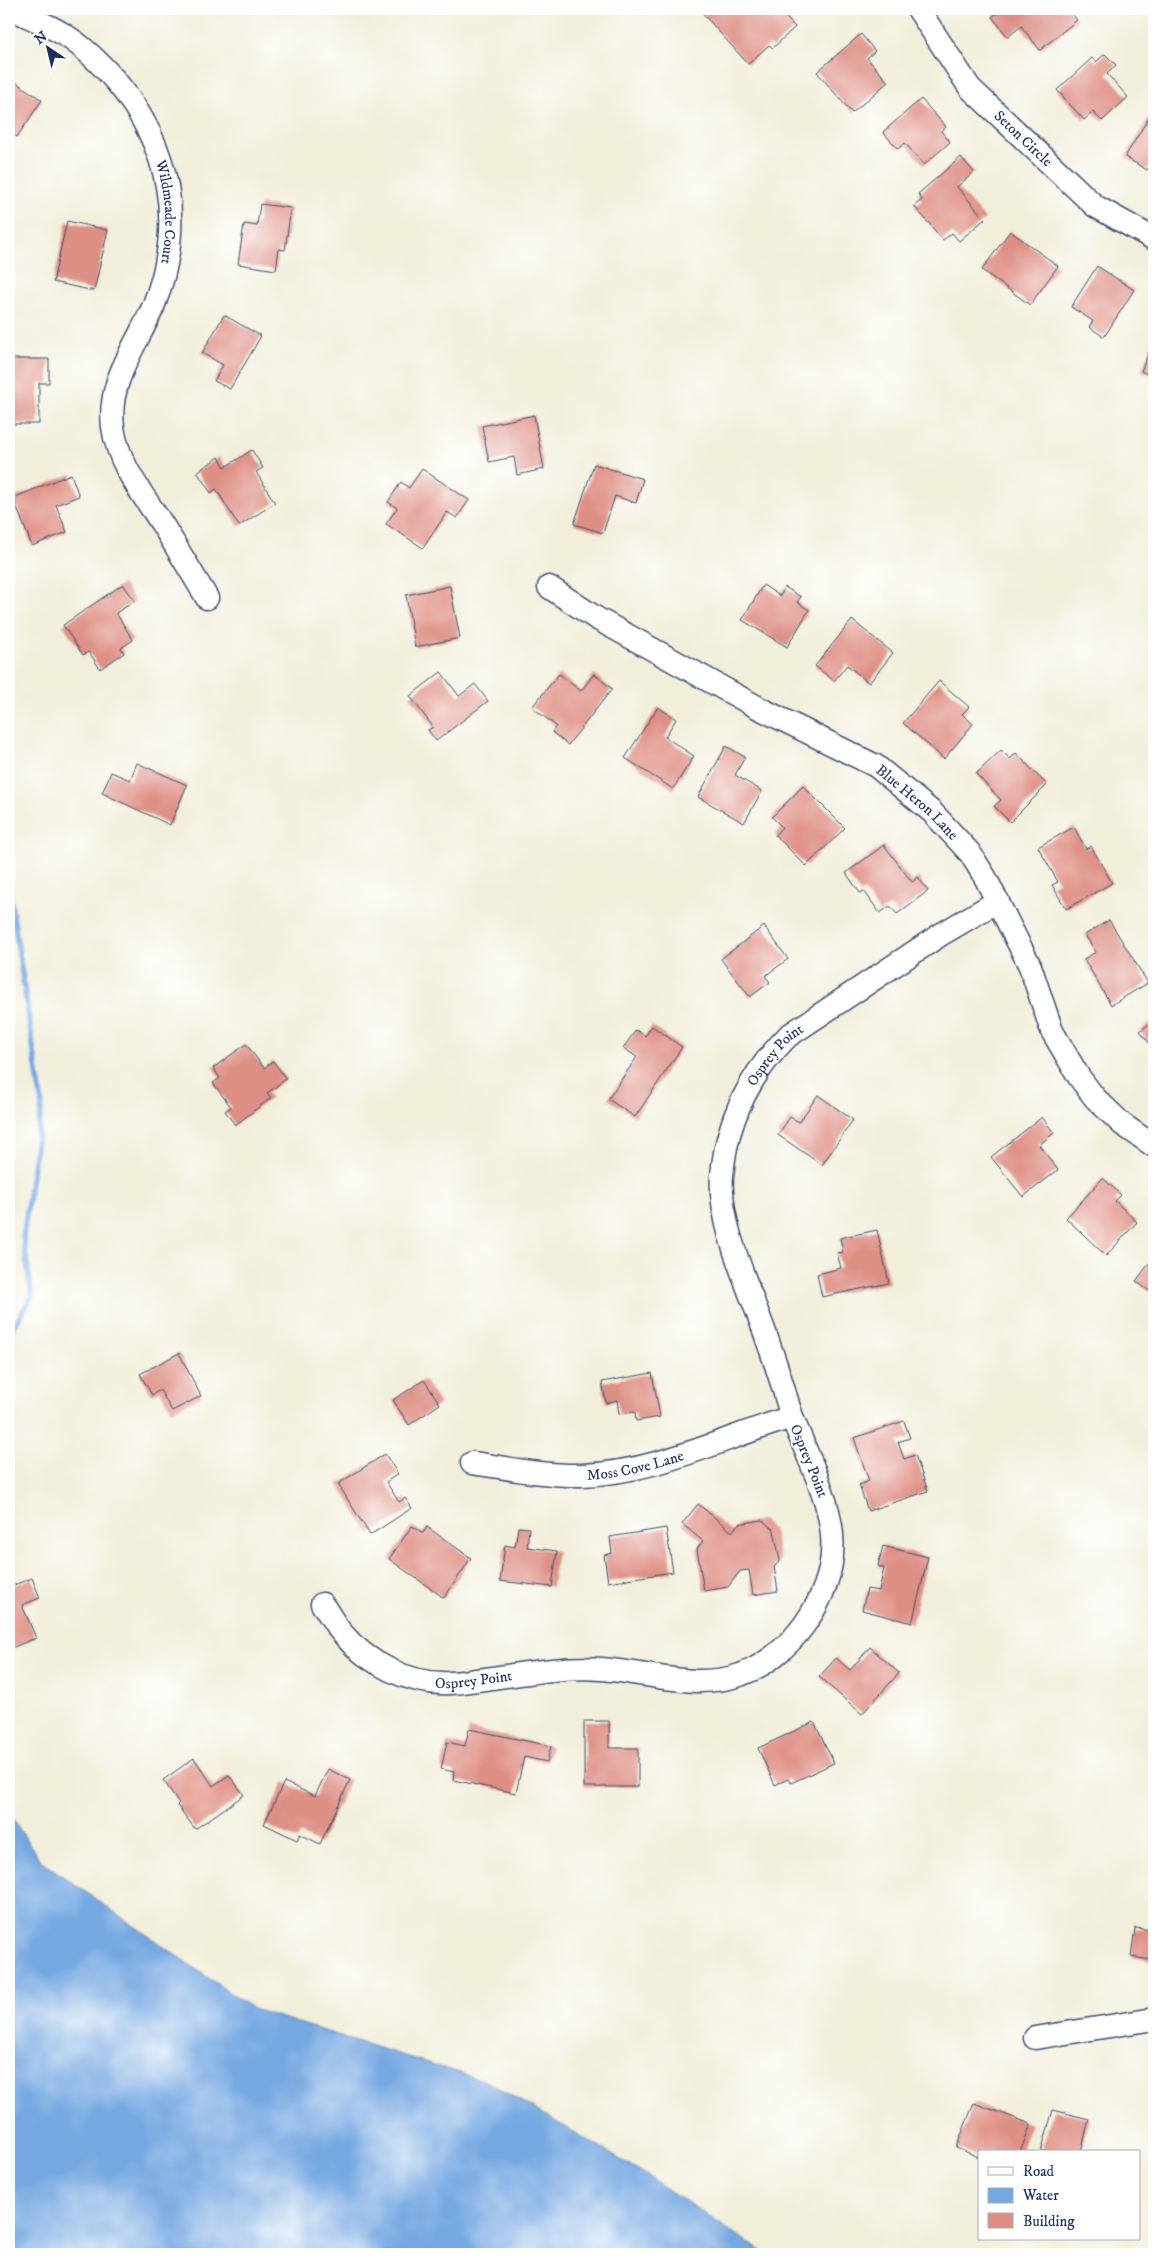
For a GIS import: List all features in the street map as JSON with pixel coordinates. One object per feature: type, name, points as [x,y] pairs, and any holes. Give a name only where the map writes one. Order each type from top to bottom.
[{"type":"street","name":"Wildmeade Court","points":[[12,9],[63,34],[86,51],[106,70],[140,114],[153,138],[163,165],[171,213],[167,261],[152,308],[138,340],[121,369],[115,389],[113,426],[122,461],[207,598]]},
{"type":"street","name":"Seton Circle","points":[[918,9],[970,88],[1095,206],[1154,239]]},
{"type":"street","name":"Blue Heron Lane","points":[[549,587],[596,618],[740,697],[876,766],[932,812],[970,853],[998,902],[1030,966],[1052,1031],[1069,1062],[1095,1098],[1122,1124],[1154,1146]]},
{"type":"street","name":"Osprey Point","points":[[322,1604],[340,1632],[358,1650],[389,1670],[428,1681],[448,1683],[569,1668],[599,1668],[658,1678],[704,1681],[740,1675],[771,1658],[800,1630],[818,1601],[828,1576],[832,1556],[830,1517],[825,1498],[792,1417],[765,1332],[740,1266],[724,1210],[722,1176],[730,1133],[740,1104],[758,1069],[788,1036],[940,935],[998,902]]},
{"type":"street","name":"Moss Cove Lane","points":[[472,1463],[547,1473],[582,1475],[604,1473],[675,1458],[792,1417]]},
{"type":"street","points":[[1035,2038],[1154,2019]]},
{"type":"water","points":[[9,1813],[40,1860],[253,2009],[486,2081],[640,2171],[761,2251],[775,2254],[9,2254]]},
{"type":"building","points":[[709,9],[767,9],[769,11],[778,9],[795,27],[773,48],[769,45],[748,64],[703,14]]},
{"type":"building","points":[[1002,9],[1068,9],[1077,20],[1040,50],[1021,26],[1008,37],[992,17]]},
{"type":"building","points":[[861,34],[875,51],[867,58],[888,82],[852,113],[817,72]]},
{"type":"building","points":[[1105,54],[1116,65],[1107,74],[1128,97],[1102,121],[1093,112],[1084,120],[1057,90],[1092,58],[1096,62]]},
{"type":"building","points":[[9,71],[14,75],[11,79],[42,100],[17,137],[9,132]]},
{"type":"building","points":[[921,99],[946,127],[941,131],[950,142],[924,165],[905,143],[898,149],[883,132]]},
{"type":"building","points":[[1152,112],[1154,113],[1154,160],[1147,170],[1125,157]]},
{"type":"building","points":[[961,157],[974,172],[957,187],[985,219],[959,241],[952,233],[943,240],[914,206],[922,200],[918,194]]},
{"type":"building","points":[[260,204],[291,208],[285,250],[279,249],[276,270],[238,264],[244,224],[257,226]]},
{"type":"building","points":[[67,221],[108,230],[94,291],[53,282]]},
{"type":"building","points":[[1010,231],[1058,266],[1030,305],[982,270]]},
{"type":"building","points":[[1097,266],[1134,290],[1104,337],[1089,327],[1093,321],[1071,307]]},
{"type":"building","points":[[224,315],[261,336],[230,389],[214,381],[223,365],[202,353]]},
{"type":"building","points":[[1154,340],[1154,377],[1141,371]]},
{"type":"building","points":[[9,359],[49,359],[49,383],[39,383],[39,424],[9,424]]},
{"type":"building","points":[[534,415],[544,469],[517,475],[514,457],[489,462],[482,426]]},
{"type":"building","points":[[252,450],[263,468],[256,472],[275,503],[239,526],[216,489],[211,493],[197,472],[219,457],[225,467]]},
{"type":"building","points":[[594,464],[643,479],[636,503],[615,496],[603,533],[574,524]]},
{"type":"building","points":[[422,469],[469,500],[457,518],[447,512],[423,548],[386,524],[397,508],[388,502],[401,482],[409,488]]},
{"type":"building","points":[[71,474],[79,496],[56,505],[67,532],[32,546],[13,498]]},
{"type":"building","points":[[123,584],[135,601],[116,613],[133,640],[121,648],[124,653],[100,669],[89,652],[83,655],[63,625]]},
{"type":"building","points":[[763,585],[780,596],[785,587],[801,597],[797,602],[809,610],[787,647],[742,620]]},
{"type":"building","points":[[450,586],[460,638],[415,647],[406,595]]},
{"type":"building","points":[[852,620],[893,653],[869,683],[847,665],[834,681],[815,666]]},
{"type":"building","points":[[441,672],[459,696],[475,684],[488,701],[436,741],[428,730],[433,727],[410,696]]},
{"type":"building","points":[[559,674],[581,691],[594,674],[612,689],[568,745],[552,732],[556,726],[532,707]]},
{"type":"building","points":[[939,681],[969,707],[962,714],[973,724],[944,759],[903,723]]},
{"type":"building","points":[[658,707],[676,719],[665,737],[694,756],[673,789],[625,758]]},
{"type":"building","points":[[726,746],[745,757],[735,775],[762,791],[744,823],[698,797]]},
{"type":"building","points":[[1001,750],[1010,759],[1016,753],[1047,785],[1010,822],[994,806],[1001,800],[976,774]]},
{"type":"building","points":[[137,763],[187,785],[170,825],[102,793],[111,772],[130,780]]},
{"type":"building","points":[[803,786],[845,828],[806,866],[775,835],[782,827],[772,817]]},
{"type":"building","points":[[1074,827],[1086,849],[1091,846],[1112,883],[1066,909],[1052,885],[1058,882],[1038,847]]},
{"type":"building","points":[[884,845],[912,882],[918,877],[928,891],[897,914],[890,906],[880,913],[864,891],[860,893],[846,873]]},
{"type":"building","points":[[1109,920],[1148,983],[1111,1005],[1084,959],[1096,952],[1085,935]]},
{"type":"building","points":[[764,926],[788,959],[765,976],[770,982],[750,997],[721,959]]},
{"type":"building","points":[[1154,1020],[1154,1049],[1140,1031]]},
{"type":"building","points":[[652,1026],[682,1047],[635,1117],[608,1099],[637,1057],[623,1048],[636,1030],[645,1036]]},
{"type":"building","points":[[246,1044],[264,1068],[273,1061],[286,1079],[267,1093],[271,1098],[235,1125],[225,1111],[231,1107],[213,1083],[220,1078],[213,1068]]},
{"type":"building","points":[[818,1095],[853,1120],[822,1165],[778,1135],[790,1117],[799,1122]]},
{"type":"building","points":[[1042,1117],[1054,1133],[1039,1145],[1058,1170],[1023,1197],[991,1157]]},
{"type":"building","points":[[1103,1178],[1121,1195],[1115,1201],[1137,1222],[1106,1256],[1066,1218]]},
{"type":"building","points":[[877,1230],[889,1283],[822,1297],[817,1274],[841,1268],[837,1253],[843,1252],[840,1238]]},
{"type":"building","points":[[1154,1257],[1154,1295],[1136,1281]]},
{"type":"building","points":[[179,1353],[201,1396],[172,1411],[160,1390],[152,1395],[140,1374]]},
{"type":"building","points":[[652,1373],[660,1417],[636,1421],[635,1412],[619,1414],[617,1400],[606,1403],[602,1382]]},
{"type":"building","points":[[424,1380],[440,1404],[409,1425],[393,1400]]},
{"type":"building","points":[[904,1421],[910,1438],[898,1442],[904,1459],[915,1455],[928,1491],[868,1511],[859,1485],[869,1481],[854,1438]]},
{"type":"building","points":[[385,1454],[398,1474],[386,1482],[399,1502],[405,1498],[412,1508],[370,1535],[338,1484]]},
{"type":"building","points":[[698,1504],[732,1532],[738,1524],[762,1520],[774,1530],[780,1561],[774,1567],[778,1591],[753,1595],[749,1570],[740,1571],[728,1587],[704,1591],[697,1549],[703,1541],[682,1524]]},
{"type":"building","points":[[412,1526],[423,1533],[427,1527],[471,1558],[444,1598],[389,1559]]},
{"type":"building","points":[[518,1527],[529,1528],[527,1547],[557,1551],[552,1587],[500,1581],[505,1545],[515,1547]]},
{"type":"building","points":[[666,1528],[673,1572],[608,1582],[604,1555],[612,1553],[610,1537]]},
{"type":"building","points":[[883,1546],[928,1557],[912,1623],[862,1610],[867,1589],[879,1591],[884,1568],[878,1566]]},
{"type":"building","points":[[32,1578],[40,1598],[22,1605],[36,1638],[9,1649],[9,1587]]},
{"type":"building","points":[[870,1647],[899,1673],[862,1714],[819,1677],[836,1658],[850,1670]]},
{"type":"building","points":[[584,1721],[609,1721],[609,1748],[638,1748],[638,1787],[584,1787]]},
{"type":"building","points":[[814,1722],[834,1763],[791,1783],[788,1779],[775,1785],[758,1748]]},
{"type":"building","points":[[469,1729],[551,1746],[547,1762],[524,1757],[516,1793],[453,1780],[454,1772],[441,1769],[447,1742],[465,1746]]},
{"type":"building","points":[[194,1758],[213,1786],[229,1775],[244,1795],[195,1829],[177,1805],[179,1803],[163,1780]]},
{"type":"building","points":[[328,1769],[350,1780],[320,1844],[300,1834],[297,1840],[264,1824],[284,1782],[315,1796]]},
{"type":"building","points":[[1153,1915],[1154,1969],[1150,1968],[1152,1960],[1131,1957],[1135,1928],[1151,1930]]},
{"type":"building","points":[[974,2103],[1031,2124],[1021,2150],[978,2150],[978,2157],[956,2148]]},
{"type":"building","points":[[1053,2110],[1089,2119],[1081,2150],[1042,2150]]},
{"type":"waterway","points":[[9,888],[42,1105],[23,1237],[32,1296],[9,1335]]}]
